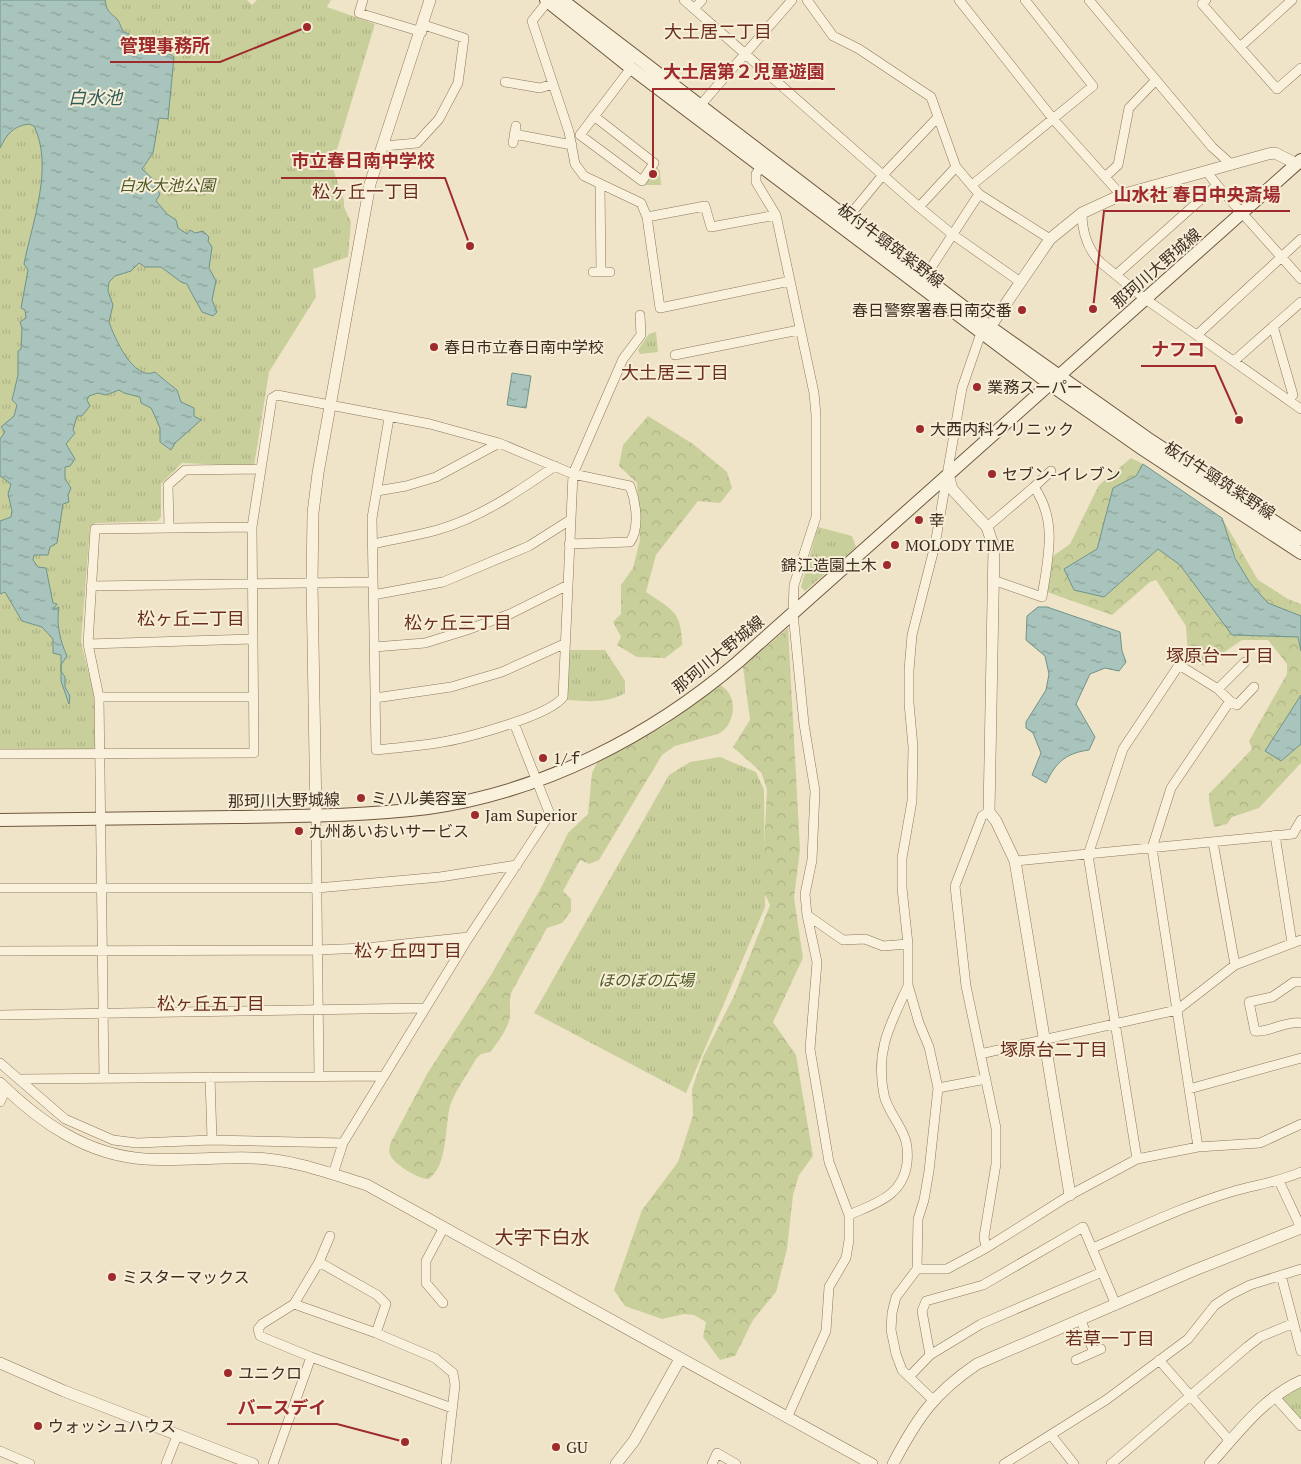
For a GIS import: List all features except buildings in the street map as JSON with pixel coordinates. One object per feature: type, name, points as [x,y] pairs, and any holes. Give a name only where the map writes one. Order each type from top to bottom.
[{"type":"main road","name":"板付牛頸筑紫野線","points":[[547,0],[631,68],[696,110],[760,167],[925,277],[985,330]]},
{"type":"main road","name":"板付牛頸筑紫野線","points":[[562,0],[696,110],[985,330],[1055,380],[1144,450],[1301,553]]},
{"type":"main road","name":"那珂川大野城線","points":[[0,820],[316,816],[380,813],[430,807],[479,797],[538,780],[612,748],[669,714],[722,676],[1055,380],[1144,298],[1244,213],[1299,162]]},
{"type":"main road","name":"板付牛頸筑紫野線","points":[[1055,380],[1301,539]]},
{"type":"street","points":[[364,0],[360,13],[464,38],[458,83],[439,119],[416,142],[384,146]]},
{"type":"street","points":[[319,1076],[312,583],[313,513],[330,405],[370,184],[423,28],[430,0]]},
{"type":"street","points":[[547,0],[532,21],[572,145],[575,164],[584,176],[641,204],[647,217],[660,308],[790,281]]},
{"type":"street","points":[[684,0],[882,176],[952,234],[1019,281]]},
{"type":"street","points":[[694,9],[702,0]]},
{"type":"street","points":[[696,110],[792,0]]},
{"type":"street","points":[[807,0],[833,36],[859,50],[931,97],[956,167],[979,194],[1050,239]]},
{"type":"street","points":[[959,0],[1054,120],[1121,195]]},
{"type":"street","points":[[972,185],[1054,120],[1093,86],[1025,0]]},
{"type":"street","points":[[1089,0],[1212,147],[1232,165]]},
{"type":"street","points":[[1206,0],[1202,4],[1278,89],[1301,68]]},
{"type":"street","points":[[1240,47],[1292,0]]},
{"type":"street","points":[[594,116],[654,163],[642,181],[580,135],[594,116],[631,68]]},
{"type":"street","points":[[505,82],[519,80],[540,88],[553,84]]},
{"type":"street","points":[[1105,177],[1118,165],[1129,108],[1156,80]]},
{"type":"street","points":[[844,222],[882,176],[938,117]]},
{"type":"street","points":[[514,134],[572,145]]},
{"type":"street","points":[[932,1400],[902,1370],[896,1354],[891,1330],[892,1313],[896,1297],[917,1269],[918,1220],[929,1171],[938,1088],[929,1048],[908,986],[908,944],[902,888],[902,858],[912,792],[913,747],[909,703],[909,670],[912,635],[936,545],[962,388],[985,330],[1050,239],[1082,212],[1121,195],[1276,153],[1299,162]]},
{"type":"street","points":[[760,167],[756,174],[756,182],[776,215],[799,330],[814,393],[816,414],[816,517],[794,585],[793,612],[804,724],[815,790],[812,860],[805,894],[806,915],[817,962],[810,1048],[829,1162],[849,1215],[849,1240],[846,1258],[828,1287],[826,1331],[787,1418]]},
{"type":"street","points":[[919,207],[956,167]]},
{"type":"street","points":[[1207,172],[1301,279]]},
{"type":"street","points":[[600,184],[601,272]]},
{"type":"street","points":[[1117,274],[1217,185]]},
{"type":"street","points":[[925,277],[979,194]]},
{"type":"street","points":[[647,217],[704,206],[711,227],[776,215]]},
{"type":"street","points":[[1082,212],[1082,228],[1094,255],[1144,298],[1301,409]]},
{"type":"street","points":[[1197,336],[1301,239]]},
{"type":"street","points":[[1234,361],[1301,302]]},
{"type":"street","points":[[389,418],[372,518],[376,750],[440,743],[514,723],[559,704],[563,697],[573,474],[623,359],[642,335],[640,315]]},
{"type":"street","points":[[1273,326],[1292,395],[1289,400]]},
{"type":"street","points":[[675,355],[799,330]]},
{"type":"street","points":[[0,754],[254,753],[252,527],[259,469],[272,398],[277,395],[389,418],[430,424],[500,443],[573,474],[630,486],[635,499],[634,535],[630,542],[569,544]]},
{"type":"street","points":[[377,491],[406,486],[436,477],[500,443]]},
{"type":"street","points":[[373,544],[438,530],[473,516],[525,488],[555,466]]},
{"type":"street","points":[[169,526],[168,485],[185,470],[259,469]]},
{"type":"street","points":[[986,527],[1052,471]]},
{"type":"street","points":[[948,474],[952,489],[986,527],[994,548],[989,812],[996,821],[1015,861],[1070,1195]]},
{"type":"street","points":[[993,580],[1042,597],[1049,556],[1050,525],[1045,502],[1034,487]]},
{"type":"street","points":[[373,595],[442,582],[529,546],[570,520]]},
{"type":"street","points":[[104,1078],[99,697],[88,644],[94,529],[169,526],[252,527]]},
{"type":"street","points":[[91,586],[373,582]]},
{"type":"street","points":[[374,647],[426,643],[510,614],[568,585]]},
{"type":"street","points":[[88,644],[253,639]]},
{"type":"street","points":[[375,698],[451,687],[502,672],[564,644]]},
{"type":"street","points":[[1218,689],[1245,662]]},
{"type":"street","points":[[1137,1159],[1088,855],[1123,749],[1180,665],[1218,689],[1230,701],[1237,704],[1254,687]]},
{"type":"street","points":[[99,697],[253,697]]},
{"type":"street","points":[[1198,1147],[1152,848],[1171,788],[1230,701]]},
{"type":"street","points":[[333,1174],[343,1143],[469,937],[546,820],[549,812],[514,723]]},
{"type":"street","points":[[986,1248],[984,1237],[996,1164],[996,1128],[966,986],[955,886],[982,816],[989,812]]},
{"type":"street","points":[[1015,861],[1293,834],[1301,820]]},
{"type":"street","points":[[980,1054],[1044,1038],[1177,1010],[1234,964],[1297,941],[1275,835]]},
{"type":"street","points":[[1213,842],[1234,964]]},
{"type":"street","points":[[0,888],[317,888],[440,878],[517,865]]},
{"type":"street","points":[[806,915],[843,940],[864,939],[883,946],[908,944]]},
{"type":"street","points":[[0,951],[317,950],[366,948],[469,937]]},
{"type":"street","points":[[1301,982],[1294,982],[1272,997],[1249,1002],[1248,1006],[1255,1031],[1262,1032],[1290,1022],[1301,1023]]},
{"type":"street","points":[[849,1215],[898,1190],[904,1180],[908,1150],[904,1137],[884,1097],[882,1056],[884,1039],[908,986]]},
{"type":"street","points":[[0,1015],[425,1008]]},
{"type":"street","points":[[1189,1088],[1301,1058]]},
{"type":"street","points":[[0,1063],[65,1119],[113,1140],[137,1143],[212,1140],[343,1143]]},
{"type":"street","points":[[18,1079],[384,1076]]},
{"type":"street","points":[[210,1077],[212,1140]]},
{"type":"street","points":[[938,1088],[986,1079]]},
{"type":"street","points":[[0,1102],[3,1086],[56,1130],[98,1150],[120,1156],[172,1160],[253,1158],[293,1162],[367,1185],[443,1229],[575,1298],[680,1360],[872,1464]]},
{"type":"street","points":[[917,1269],[947,1269],[986,1248],[1070,1195],[1137,1159],[1198,1147],[1260,1143],[1301,1124]]},
{"type":"street","points":[[1093,1248],[1170,1214],[1222,1195],[1279,1181],[1301,1172]]},
{"type":"street","points":[[893,1464],[932,1400],[951,1381],[977,1364],[1081,1321],[1195,1270],[1301,1228],[1279,1181]]},
{"type":"street","points":[[930,1355],[922,1311],[926,1300],[983,1285],[1083,1227],[1116,1305]]},
{"type":"street","points":[[443,1229],[426,1261],[426,1283],[443,1303]]},
{"type":"street","points":[[330,1236],[319,1262],[294,1304],[262,1324],[258,1329],[260,1336],[311,1357],[452,1408]]},
{"type":"street","points":[[319,1262],[378,1295],[386,1304],[376,1333]]},
{"type":"street","points":[[1004,1464],[1106,1400],[1188,1339],[1215,1305],[1250,1286],[1301,1268]]},
{"type":"street","points":[[908,1377],[930,1355],[981,1324],[1102,1272]]},
{"type":"street","points":[[1281,1275],[1301,1351]]},
{"type":"street","points":[[294,1304],[376,1333],[434,1358],[447,1366],[453,1373],[455,1385],[446,1464]]},
{"type":"street","points":[[1076,1360],[1097,1350],[1081,1321]]},
{"type":"street","points":[[1111,1464],[1260,1337],[1294,1323]]},
{"type":"street","points":[[273,1464],[311,1357]]},
{"type":"street","points":[[616,1464],[634,1441],[680,1360]]},
{"type":"street","points":[[1160,1360],[1230,1441]]},
{"type":"street","points":[[0,1363],[177,1436],[253,1464]]},
{"type":"street","points":[[1210,1464],[1274,1396],[1301,1381]]},
{"type":"street","points":[[1274,1396],[1301,1426]]},
{"type":"street","points":[[1051,1435],[1074,1464]]},
{"type":"street","points":[[166,1464],[177,1436]]},
{"type":"street","points":[[0,1451],[30,1464]]},
{"type":"street","points":[[712,1464],[717,1453],[736,1464]]},
{"type":"green space","name":"白水大池公園","points":[[0,0],[247,0],[252,5],[257,0],[331,0],[327,7],[375,24],[332,166],[344,200],[344,207],[351,222],[348,257],[313,269],[316,297],[269,372],[254,466],[182,463],[161,484],[161,517],[158,521],[96,523],[90,527],[81,642],[94,695],[95,747],[90,751],[0,752]]},
{"type":"green space","points":[[654,163],[660,171],[661,185],[645,185],[642,181]]},
{"type":"green space","points":[[656,332],[658,352],[640,354],[638,350],[649,334]]},
{"type":"green space","points":[[648,416],[693,444],[727,472],[732,488],[720,503],[698,501],[656,555],[646,592],[673,612],[680,625],[682,645],[665,658],[637,657],[617,645],[621,637],[613,622],[621,614],[621,585],[633,568],[640,540],[637,483],[619,466],[623,445]]},
{"type":"green space","points":[[1131,458],[1143,464],[1136,476],[1113,488],[1097,549],[1064,569],[1074,590],[1104,597],[1158,549],[1180,565],[1232,634],[1298,637],[1301,651],[1301,695],[1266,751],[1281,761],[1301,744],[1301,763],[1259,808],[1232,817],[1227,824],[1214,827],[1209,794],[1252,749],[1249,741],[1287,674],[1287,664],[1268,640],[1242,640],[1204,666],[1188,658],[1186,626],[1156,580],[1150,582],[1112,615],[1047,592],[1053,556],[1070,544],[1099,485]]},
{"type":"green space","points":[[1222,518],[1258,580],[1288,599],[1301,604],[1301,616],[1284,611],[1268,603],[1259,595],[1244,575]]},
{"type":"green space","points":[[818,527],[852,536],[856,547],[805,591],[801,587]]},
{"type":"green space","points":[[788,628],[800,850],[794,898],[803,958],[773,1022],[796,1055],[813,1156],[799,1175],[793,1195],[787,1249],[776,1292],[753,1320],[735,1356],[720,1360],[703,1337],[706,1322],[694,1315],[684,1314],[662,1319],[625,1306],[614,1290],[642,1210],[678,1162],[693,1115],[692,1089],[703,1057],[734,996],[770,905],[762,888],[767,789],[761,772],[733,747],[750,720],[743,667]]},
{"type":"green space","points":[[568,650],[605,650],[625,681],[625,693],[604,700],[566,700]]},
{"type":"green space","points":[[716,685],[720,685],[730,696],[733,710],[729,724],[718,734],[675,746],[662,755],[599,860],[589,864],[580,860],[563,891],[571,899],[571,911],[562,923],[547,928],[512,991],[510,1016],[505,1030],[490,1052],[481,1054],[476,1059],[453,1097],[443,1155],[435,1173],[428,1179],[406,1170],[392,1158],[389,1151],[391,1142],[427,1074],[491,975],[542,886],[568,833],[588,814],[592,773],[597,763],[602,758],[666,725]]},
{"type":"green space","name":"ほのぼの広場","points":[[720,757],[756,772],[764,790],[765,907],[686,1093],[534,1013],[669,775],[690,762]]},
{"type":"green space","points":[[1301,1386],[1301,1422],[1281,1399]]},
{"type":"water","name":"白水池","points":[[0,0],[105,0],[108,10],[119,21],[124,32],[129,34],[130,39],[135,44],[142,45],[148,53],[154,53],[156,49],[158,54],[170,54],[174,57],[168,119],[159,118],[153,153],[142,169],[154,180],[160,194],[156,201],[167,214],[176,220],[178,228],[187,234],[190,230],[195,233],[203,231],[209,237],[208,241],[212,247],[209,268],[216,281],[212,300],[217,312],[213,316],[202,312],[187,284],[181,282],[161,267],[145,267],[139,263],[131,271],[115,276],[109,282],[108,291],[113,305],[109,322],[126,356],[139,370],[147,373],[155,372],[177,390],[181,402],[194,408],[194,416],[201,420],[175,443],[171,450],[160,442],[160,428],[153,412],[151,408],[141,403],[140,397],[119,390],[106,395],[98,393],[89,396],[87,400],[90,406],[82,416],[77,416],[73,430],[75,433],[66,444],[75,459],[70,466],[65,467],[65,479],[71,488],[68,495],[69,502],[63,504],[57,543],[50,547],[48,555],[34,555],[33,560],[38,567],[46,568],[53,603],[57,604],[53,610],[59,607],[59,632],[67,656],[61,665],[61,655],[53,653],[53,639],[42,627],[22,621],[5,592],[0,594],[0,521],[11,517],[12,511],[8,494],[11,484],[0,476],[0,439],[5,432],[1,427],[14,416],[17,405],[12,400],[18,375],[18,351],[21,349],[22,328],[20,322],[26,318],[25,310],[21,308],[28,270],[24,264],[40,195],[42,159],[40,142],[34,126],[29,124],[11,132],[0,148]]},
{"type":"water","points":[[512,373],[531,376],[526,408],[507,405]]},
{"type":"water","points":[[1143,464],[1222,518],[1235,558],[1250,583],[1268,603],[1301,616],[1301,651],[1298,637],[1232,635],[1180,565],[1158,549],[1104,597],[1074,590],[1064,569],[1097,549],[1113,488],[1136,476]]},
{"type":"water","points":[[1038,607],[1047,607],[1120,632],[1122,651],[1126,662],[1119,671],[1105,668],[1090,674],[1076,704],[1095,737],[1089,750],[1074,753],[1058,764],[1046,783],[1032,775],[1041,753],[1033,733],[1026,728],[1026,722],[1046,690],[1049,674],[1045,656],[1026,640],[1027,616]]},
{"type":"water","points":[[61,671],[65,677],[65,687],[70,696],[69,704],[61,681]]},
{"type":"water","points":[[1301,695],[1301,744],[1281,761],[1265,751]]},
{"type":"place","name":"管理事務所","points":[[307,27]]},
{"type":"place","name":"大土居第２児童遊園","points":[[653,174]]},
{"type":"place","name":"市立春日南中学校","points":[[470,246]]},
{"type":"place","name":"山水社 春日中央斎場","points":[[1093,309]]},
{"type":"place","name":"春日警察署春日南交番","points":[[1022,310]]},
{"type":"place","name":"春日市立春日南中学校","points":[[434,347]]},
{"type":"place","name":"業務スーパー","points":[[977,387]]},
{"type":"place","name":"ナフコ","points":[[1239,420]]},
{"type":"place","name":"大西内科クリニック","points":[[920,429]]},
{"type":"place","name":"セブン-イレブン","points":[[992,474]]},
{"type":"place","name":"幸","points":[[919,520]]},
{"type":"place","name":"MOLODY TIME","points":[[895,545]]},
{"type":"place","name":"錦江造園土木","points":[[887,565]]},
{"type":"place","name":"1/ｆ","points":[[543,758]]},
{"type":"place","name":"ミハル美容室","points":[[361,798]]},
{"type":"place","name":"Jam Superior","points":[[475,815]]},
{"type":"place","name":"九州あいおいサービス","points":[[299,831]]},
{"type":"place","name":"ミスターマックス","points":[[112,1277]]},
{"type":"place","name":"ユニクロ","points":[[228,1373]]},
{"type":"place","name":"ウォッシュハウス","points":[[38,1426]]},
{"type":"place","name":"バースデイ","points":[[405,1442]]},
{"type":"place","name":"GU","points":[[556,1447]]},
{"type":"district","name":"大土居二丁目","points":[[718,32]]},
{"type":"district","name":"松ヶ丘一丁目","points":[[366,192]]},
{"type":"district","name":"大土居三丁目","points":[[675,373]]},
{"type":"district","name":"松ヶ丘二丁目","points":[[191,619]]},
{"type":"district","name":"松ヶ丘三丁目","points":[[458,623]]},
{"type":"district","name":"塚原台一丁目","points":[[1220,656]]},
{"type":"district","name":"松ヶ丘四丁目","points":[[408,951]]},
{"type":"district","name":"松ヶ丘五丁目","points":[[211,1004]]},
{"type":"district","name":"塚原台二丁目","points":[[1054,1050]]},
{"type":"district","name":"大字下白水","points":[[542,1237]]},
{"type":"district","name":"若草一丁目","points":[[1110,1339]]}]
